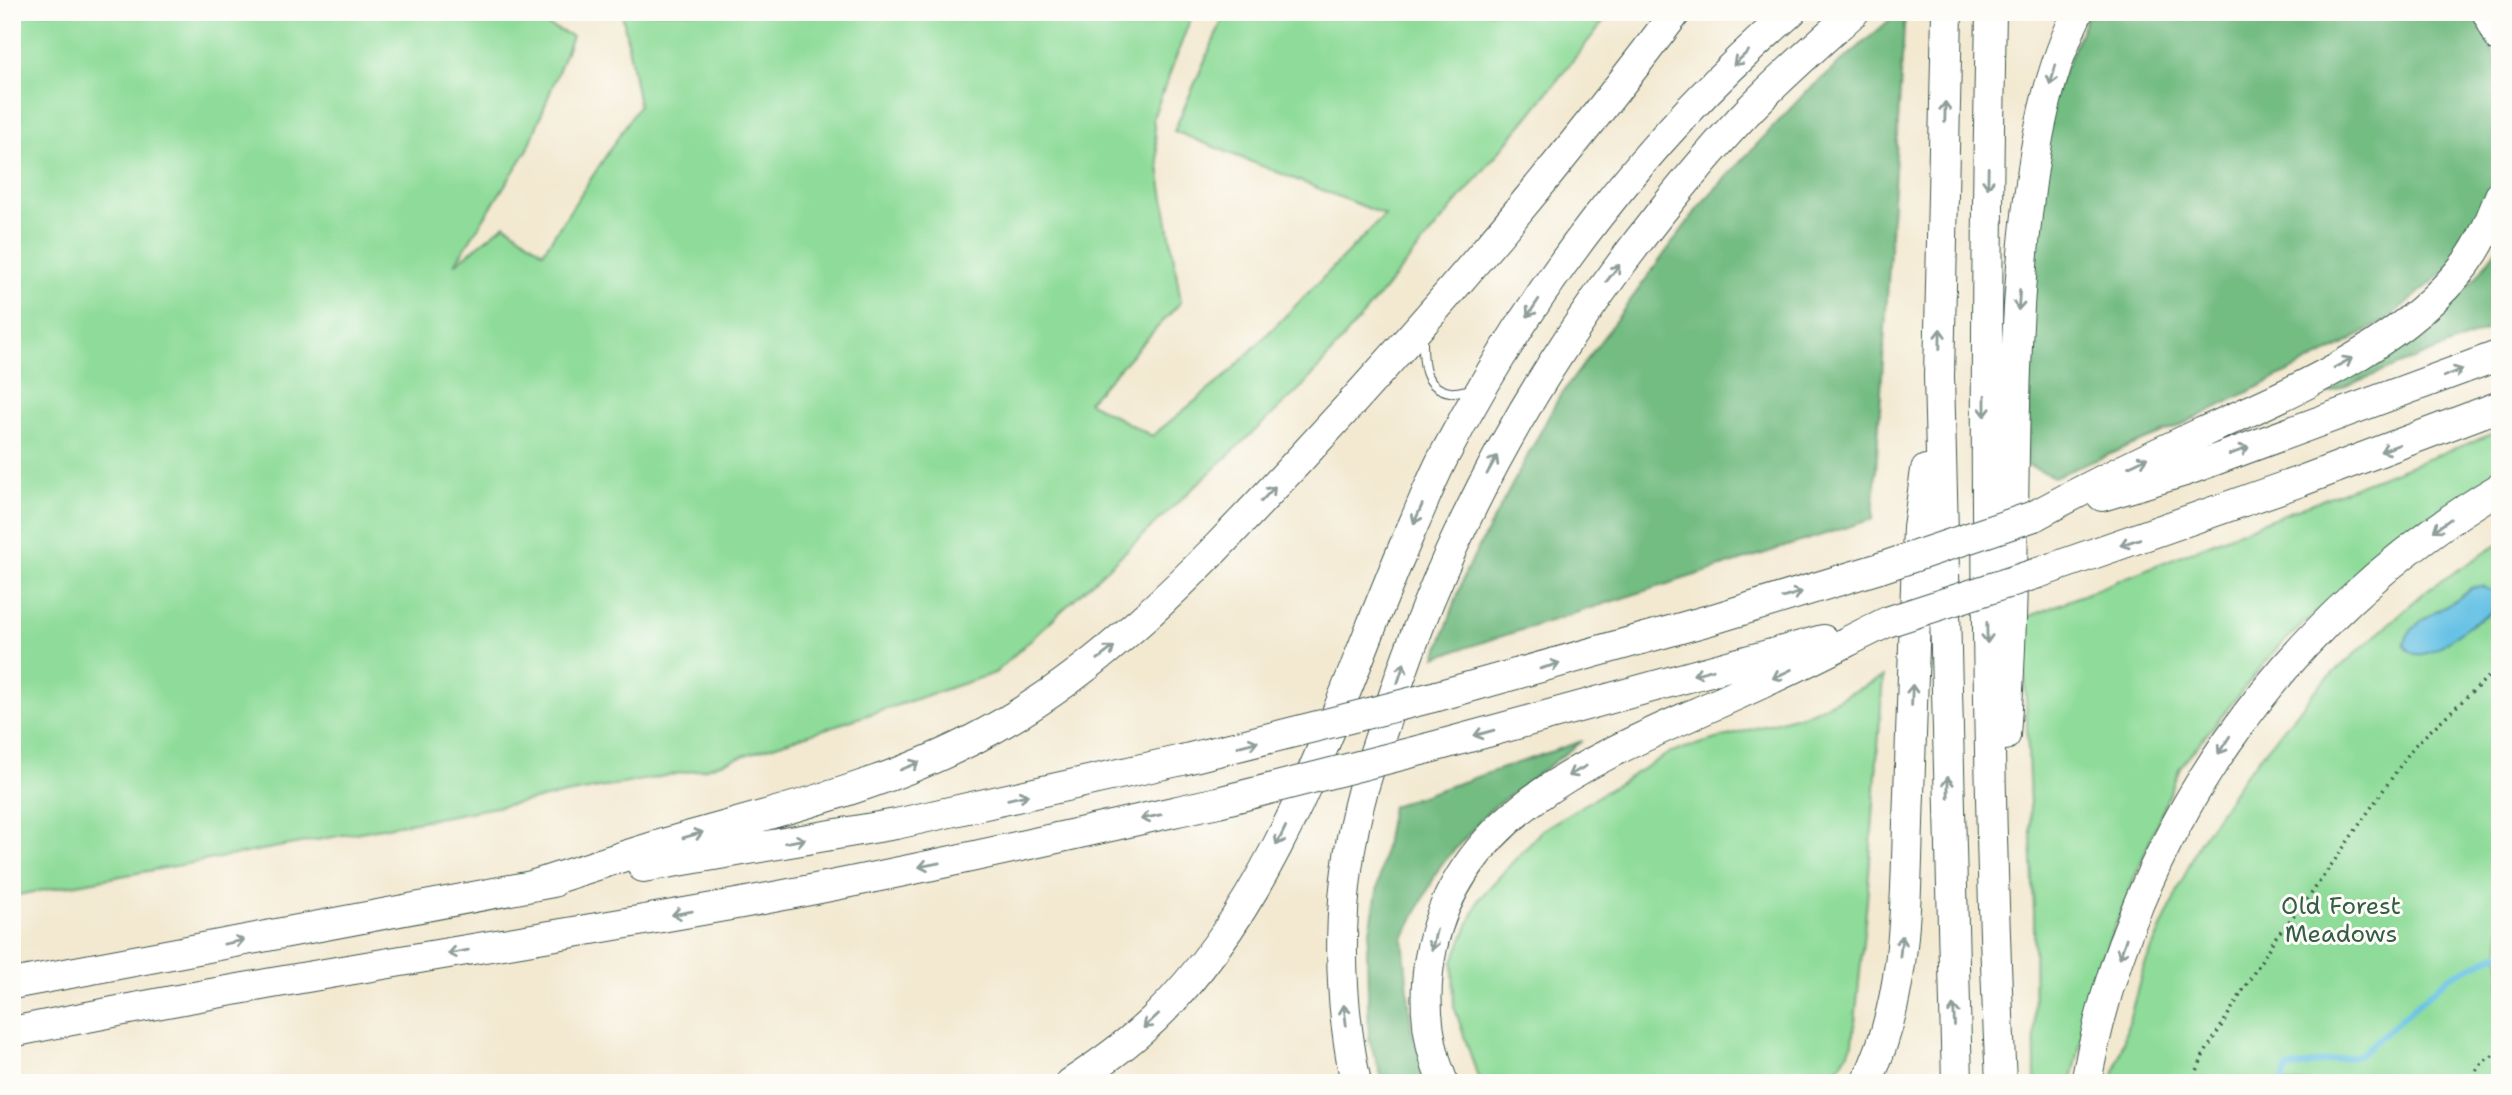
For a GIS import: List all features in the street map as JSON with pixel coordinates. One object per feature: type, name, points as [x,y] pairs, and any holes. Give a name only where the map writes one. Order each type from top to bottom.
[{"type":"highway","points":[[534,885],[867,783],[970,741],[1026,711],[1072,679],[1118,643],[1165,600],[1240,523],[1423,324],[1573,144],[1676,12]]},
{"type":"highway","points":[[1070,1083],[1128,1041],[1181,991],[1233,921],[1252,890],[1315,763],[1396,564],[1443,458],[1482,387],[1557,272],[1636,172],[1723,76],[1791,12]]},
{"type":"highway","points":[[1356,1083],[1350,1052],[1342,964],[1342,919],[1347,874],[1363,790],[1404,666],[1451,547],[1504,442],[1570,333],[1602,288],[1712,150],[1761,97],[1854,12]]},
{"type":"highway","points":[[1947,12],[1939,376],[1957,1083]]},
{"type":"highway","points":[[1992,12],[1985,456],[1992,910],[2001,1083]]},
{"type":"highway","points":[[1992,910],[2011,659],[2014,392],[2022,267],[2032,170],[2042,113],[2055,67],[2078,12]]},
{"type":"highway","points":[[2487,12],[2500,38]]},
{"type":"highway","points":[[2034,516],[2107,476],[2310,381],[2390,335],[2438,295],[2468,261],[2500,196]]},
{"type":"highway","points":[[12,985],[534,885],[896,824],[1182,760],[1437,696],[1713,619],[1880,568],[2034,516],[2185,471],[2500,355]]},
{"type":"highway","points":[[1866,1083],[1887,1029],[1897,985],[1905,908],[1918,527],[1939,376]]},
{"type":"highway","points":[[12,1032],[217,993],[750,901],[999,851],[1218,802],[1429,748],[1887,622],[2038,573],[2301,481],[2500,406]]},
{"type":"highway","points":[[2087,1083],[2095,1035],[2129,928],[2150,874],[2176,823],[2231,735],[2264,690],[2295,655],[2359,592],[2447,521],[2500,488]]},
{"type":"highway","points":[[1443,1083],[1427,1030],[1426,986],[1430,960],[1444,905],[1457,881],[1489,839],[1529,802],[1572,774],[1639,739],[1775,678],[1887,622]]},
{"type":"lane","points":[[1423,324],[1422,369],[1434,386],[1450,392],[1482,387]]},
{"type":"path","points":[[2192,1083],[2203,1056],[2274,938],[2309,897],[2414,746],[2487,678],[2500,670]]},
{"type":"path","points":[[2469,1083],[2478,1067],[2493,1055],[2500,1054]]},
{"type":"green space","points":[[12,12],[517,12],[572,36],[528,149],[454,265],[505,224],[543,252],[639,105],[622,12],[1193,12],[1153,118],[1181,302],[1088,402],[1152,436],[1226,376],[1385,215],[1174,131],[1226,12],[1611,12],[1529,116],[1307,382],[995,673],[703,769],[12,896]]},
{"type":"green space","points":[[1899,12],[1905,12],[1873,519],[1436,657],[1466,571],[1558,399],[1701,204],[1804,94]]},
{"type":"green space","points":[[2089,12],[2475,12],[2489,40],[2500,74],[2500,170],[2491,200],[2456,262],[2390,317],[2343,345],[2177,427],[2054,477],[2027,465],[2032,283],[2047,113]]},
{"type":"green space","points":[[2500,243],[2500,325],[2308,401],[2390,353],[2439,316],[2482,271]]},
{"type":"green space","points":[[2500,431],[2500,476],[2366,568],[2276,649],[2180,767],[2102,958],[2071,1083],[2035,1083],[2034,913],[2023,619]]},
{"type":"green space","name":"Old Forest Meadows","points":[[2500,543],[2500,1083],[2112,1083],[2143,969],[2199,843],[2244,776],[2321,684],[2427,590]]},
{"type":"green space","points":[[1883,677],[1867,901],[1853,1043],[1830,1083],[1480,1083],[1454,1006],[1453,961],[1479,899],[1542,830],[1671,752],[1812,712]]},
{"type":"green space","points":[[1582,741],[1490,810],[1440,866],[1403,938],[1412,1033],[1428,1083],[1384,1083],[1369,1040],[1367,948],[1392,806]]},
{"type":"water","points":[[2483,586],[2500,599],[2497,610],[2471,624],[2435,650],[2417,654],[2410,651],[2404,643],[2409,633],[2422,620],[2458,599],[2472,587]]},
{"type":"waterway","points":[[2282,1083],[2286,1069],[2360,1055],[2449,977],[2500,953]]}]
